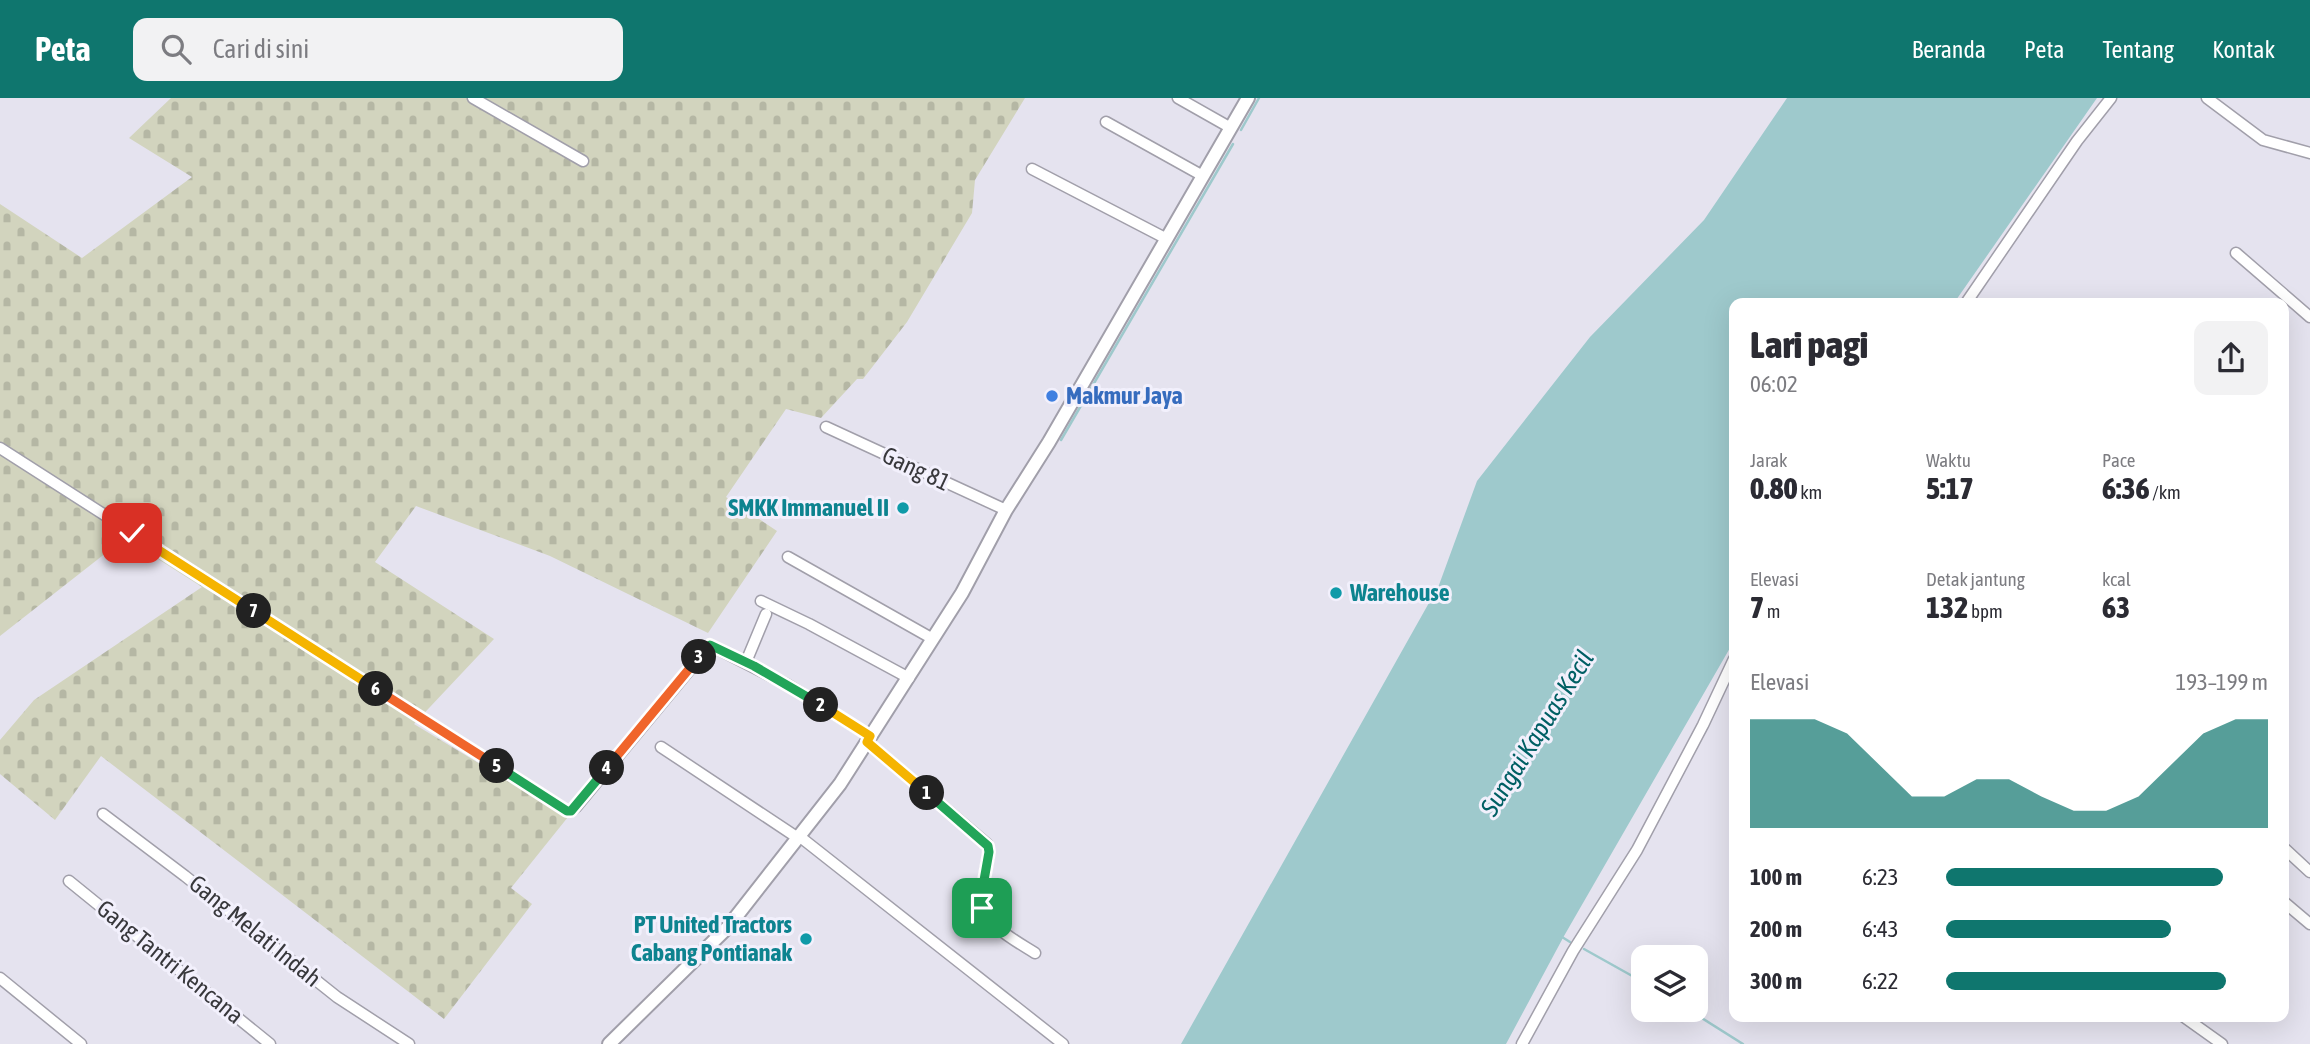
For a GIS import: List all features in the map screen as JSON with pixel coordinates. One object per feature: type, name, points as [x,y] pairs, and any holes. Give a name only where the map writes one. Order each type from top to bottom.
[{"type":"main road","points":[[609,1044],[715,943],[840,784],[962,593],[1006,510],[1044,451],[1248,98]]},
{"type":"street","points":[[473,98],[583,160]]},
{"type":"street","points":[[1178,98],[1231,128]]},
{"type":"street","points":[[1969,298],[2077,141],[2110,98]]},
{"type":"street","points":[[2207,98],[2263,140],[2310,153]]},
{"type":"street","points":[[1106,121],[1203,176]]},
{"type":"street","points":[[1032,169],[1167,239]]},
{"type":"street","points":[[2236,253],[2288,298]]},
{"type":"street","points":[[2289,299],[2310,317]]},
{"type":"street","name":"Gang 81","points":[[826,427],[1006,510]]},
{"type":"street","points":[[0,448],[567,811],[576,807],[710,645],[746,662],[788,685],[869,739],[987,844],[989,852],[980,903],[982,908],[993,923],[1035,953]]},
{"type":"street","points":[[788,557],[933,639]]},
{"type":"street","points":[[761,601],[810,624],[909,678]]},
{"type":"street","points":[[746,662],[766,614]]},
{"type":"street","points":[[1522,1044],[1573,951],[1637,850],[1729,670]]},
{"type":"street","points":[[661,747],[798,837],[1063,1044]]},
{"type":"street","name":"Gang Melati Indah","points":[[103,814],[337,997],[409,1044]]},
{"type":"street","points":[[2289,853],[2310,872]]},
{"type":"street","name":"Gang Tantri Kencana","points":[[69,881],[270,1044]]},
{"type":"street","points":[[2289,906],[2310,925]]},
{"type":"street","points":[[0,978],[81,1044]]},
{"type":"street","points":[[2191,1022],[2221,1044]]},
{"type":"green space","points":[[171,98],[1025,98],[975,180],[972,213],[907,322],[863,379],[857,379],[821,418],[786,409],[726,497],[777,531],[708,633],[550,556],[416,506],[375,562],[494,639],[414,724],[568,817],[511,888],[532,904],[444,1019],[101,756],[55,820],[0,774],[0,740],[34,700],[202,587],[125,538],[0,636],[0,204],[82,258],[192,177],[129,138]]},
{"type":"water","name":"Sungai Kapuas Kecil","points":[[1787,98],[2097,98],[1957,298],[1729,298],[1729,650],[1564,936],[1506,1044],[1181,1044],[1439,585],[1477,481],[1590,337],[1704,220]]},
{"type":"waterway","points":[[1241,130],[1259,98]]},
{"type":"waterway","points":[[1061,440],[1233,144]]},
{"type":"waterway","points":[[1562,937],[1570,942]]},
{"type":"waterway","points":[[1584,949],[1631,975]]},
{"type":"waterway","points":[[1708,1022],[1743,1044]]},
{"type":"place","name":"Makmur Jaya","points":[[1052,396]]},
{"type":"place","name":"SMKK Immanuel II","points":[[903,508]]},
{"type":"place","name":"Warehouse","points":[[1336,593]]},
{"type":"place","name":"PT United Tractors Cabang Pontianak","points":[[806,939]]},
{"type":"route","points":[[132,533],[567,811],[576,807],[710,645],[788,685],[870,736],[867,742],[987,844],[989,852],[980,903],[982,908]]}]
